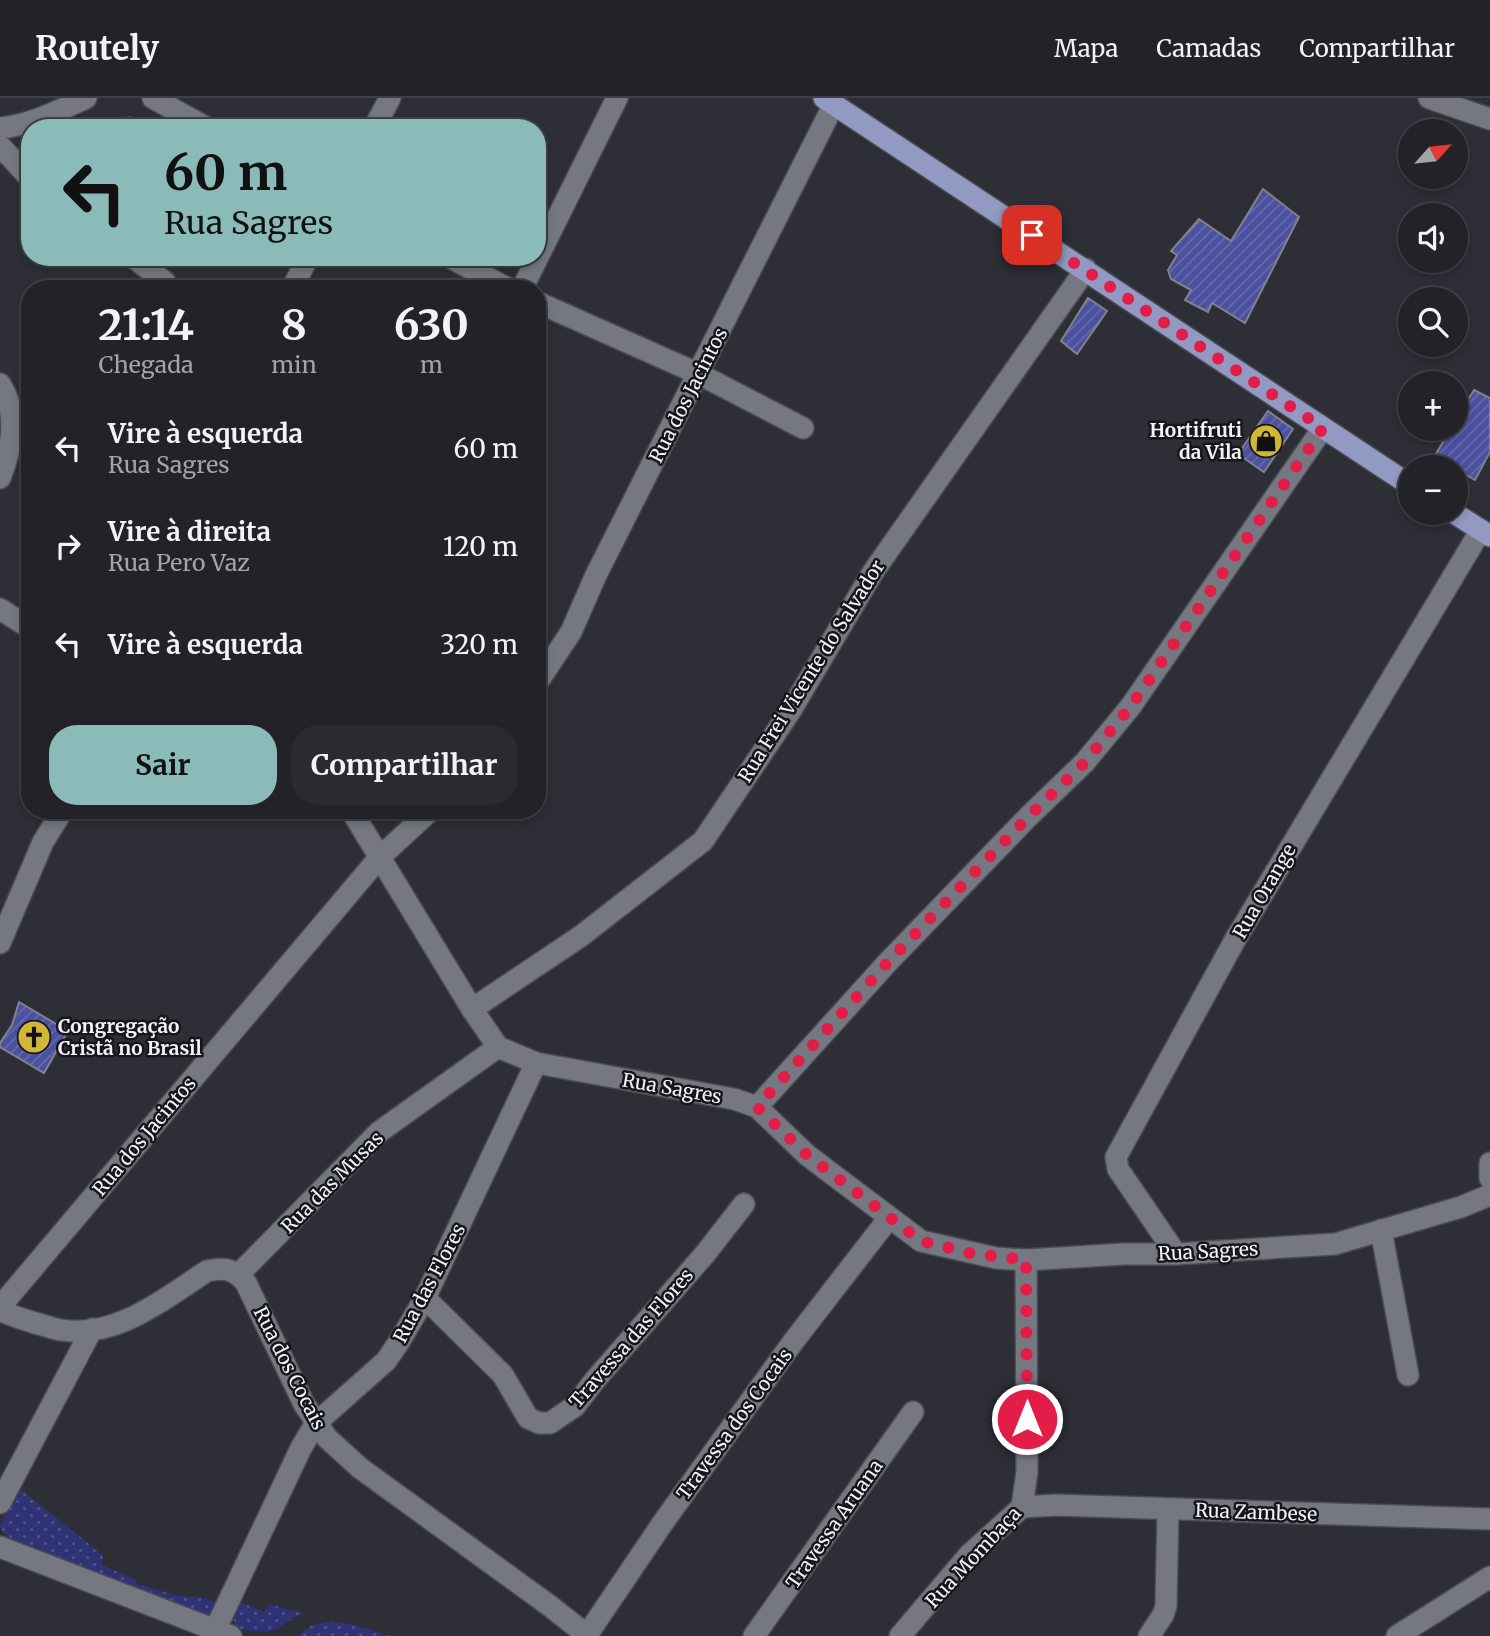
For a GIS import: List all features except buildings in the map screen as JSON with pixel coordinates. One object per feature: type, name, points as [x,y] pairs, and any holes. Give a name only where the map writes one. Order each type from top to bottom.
[{"type":"main road","points":[[829,101],[1398,477]]},
{"type":"main road","points":[[1468,522],[1485,533]]},
{"type":"street","points":[[40,119],[86,98]]},
{"type":"street","points":[[153,98],[191,119]]},
{"type":"street","points":[[379,119],[390,98]]},
{"type":"street","points":[[546,241],[617,98]]},
{"type":"street","points":[[1429,98],[1490,119]]},
{"type":"street","name":"Rua dos Jacintos","points":[[546,670],[571,632],[596,575],[699,374],[829,101]]},
{"type":"street","points":[[0,128],[21,126]]},
{"type":"street","points":[[0,146],[21,168]]},
{"type":"street","points":[[144,266],[162,280]]},
{"type":"street","points":[[466,266],[492,280]]},
{"type":"street","name":"Rua Frei Vicente do Salvador","points":[[472,1009],[581,936],[703,841],[791,710],[873,572],[1086,269]]},
{"type":"street","points":[[546,306],[699,374],[803,428]]},
{"type":"street","points":[[0,384],[10,405],[12,427],[6,464],[0,478]]},
{"type":"street","points":[[757,1107],[888,962],[1085,762],[1131,706],[1323,428]]},
{"type":"street","name":"Rua Orange","points":[[1176,1254],[1118,1169],[1116,1157],[1235,940],[1485,533]]},
{"type":"street","points":[[0,609],[21,622]]},
{"type":"street","points":[[0,943],[43,842],[57,819]]},
{"type":"street","points":[[356,819],[498,1047]]},
{"type":"street","name":"Rua dos Jacintos","points":[[0,1309],[379,858],[421,819]]},
{"type":"street","name":"Rua Sagres","points":[[498,1047],[536,1063],[734,1099],[757,1107],[807,1155],[889,1219],[921,1241],[969,1253],[1026,1260],[1335,1244],[1461,1207],[1490,1195]]},
{"type":"street","name":"Rua das Musas","points":[[239,1274],[379,1132],[498,1047]]},
{"type":"street","name":"Rua das Flores","points":[[223,1633],[301,1448],[316,1423],[386,1361],[425,1298],[536,1063]]},
{"type":"street","points":[[1490,1163],[1490,1178]]},
{"type":"street","name":"Travessa das Flores","points":[[425,1298],[503,1375],[528,1418],[539,1423],[550,1423],[575,1406],[744,1204]]},
{"type":"street","name":"Travessa dos Cocais","points":[[588,1636],[662,1524],[793,1342],[889,1219]]},
{"type":"street","points":[[1381,1230],[1408,1375]]},
{"type":"street","name":"Rua Mombaça","points":[[900,1636],[969,1555],[1022,1507],[1027,1472],[1026,1260]]},
{"type":"street","points":[[0,1309],[10,1315],[61,1330],[92,1329],[111,1326],[138,1315],[207,1271],[220,1268],[239,1274]]},
{"type":"street","name":"Rua dos Cocais","points":[[239,1274],[246,1283],[304,1404],[327,1438],[360,1468],[551,1606],[588,1636]]},
{"type":"street","points":[[0,1503],[92,1329]]},
{"type":"street","name":"Travessa Aruana","points":[[754,1636],[913,1412]]},
{"type":"street","name":"Rua Zambese","points":[[1022,1507],[1056,1505],[1490,1519]]},
{"type":"street","points":[[1149,1636],[1166,1606],[1168,1510]]},
{"type":"street","points":[[0,1547],[223,1633]]},
{"type":"street","points":[[1397,1636],[1490,1577]]},
{"type":"shaded area","points":[[131,116],[136,119],[113,119]]},
{"type":"shaded area","points":[[19,1488],[103,1555],[102,1565],[136,1580],[136,1584],[179,1596],[206,1598],[216,1603],[210,1615],[204,1618],[8,1538],[0,1525]]},
{"type":"shaded area","points":[[241,1602],[264,1612],[269,1604],[303,1613],[274,1630],[262,1632],[237,1629],[233,1618]]},
{"type":"shaded area","points":[[329,1621],[355,1625],[391,1636],[298,1636],[310,1626]]},
{"type":"place","name":"Hortifruti da Vila","points":[[1266,441]]},
{"type":"place","name":"Congregação Cristã no Brasil","points":[[34,1037]]},
{"type":"route","points":[[1027,1419],[1026,1260],[996,1258],[921,1241],[807,1155],[757,1107],[888,962],[1085,762],[1131,706],[1323,428],[1032,235]]}]
